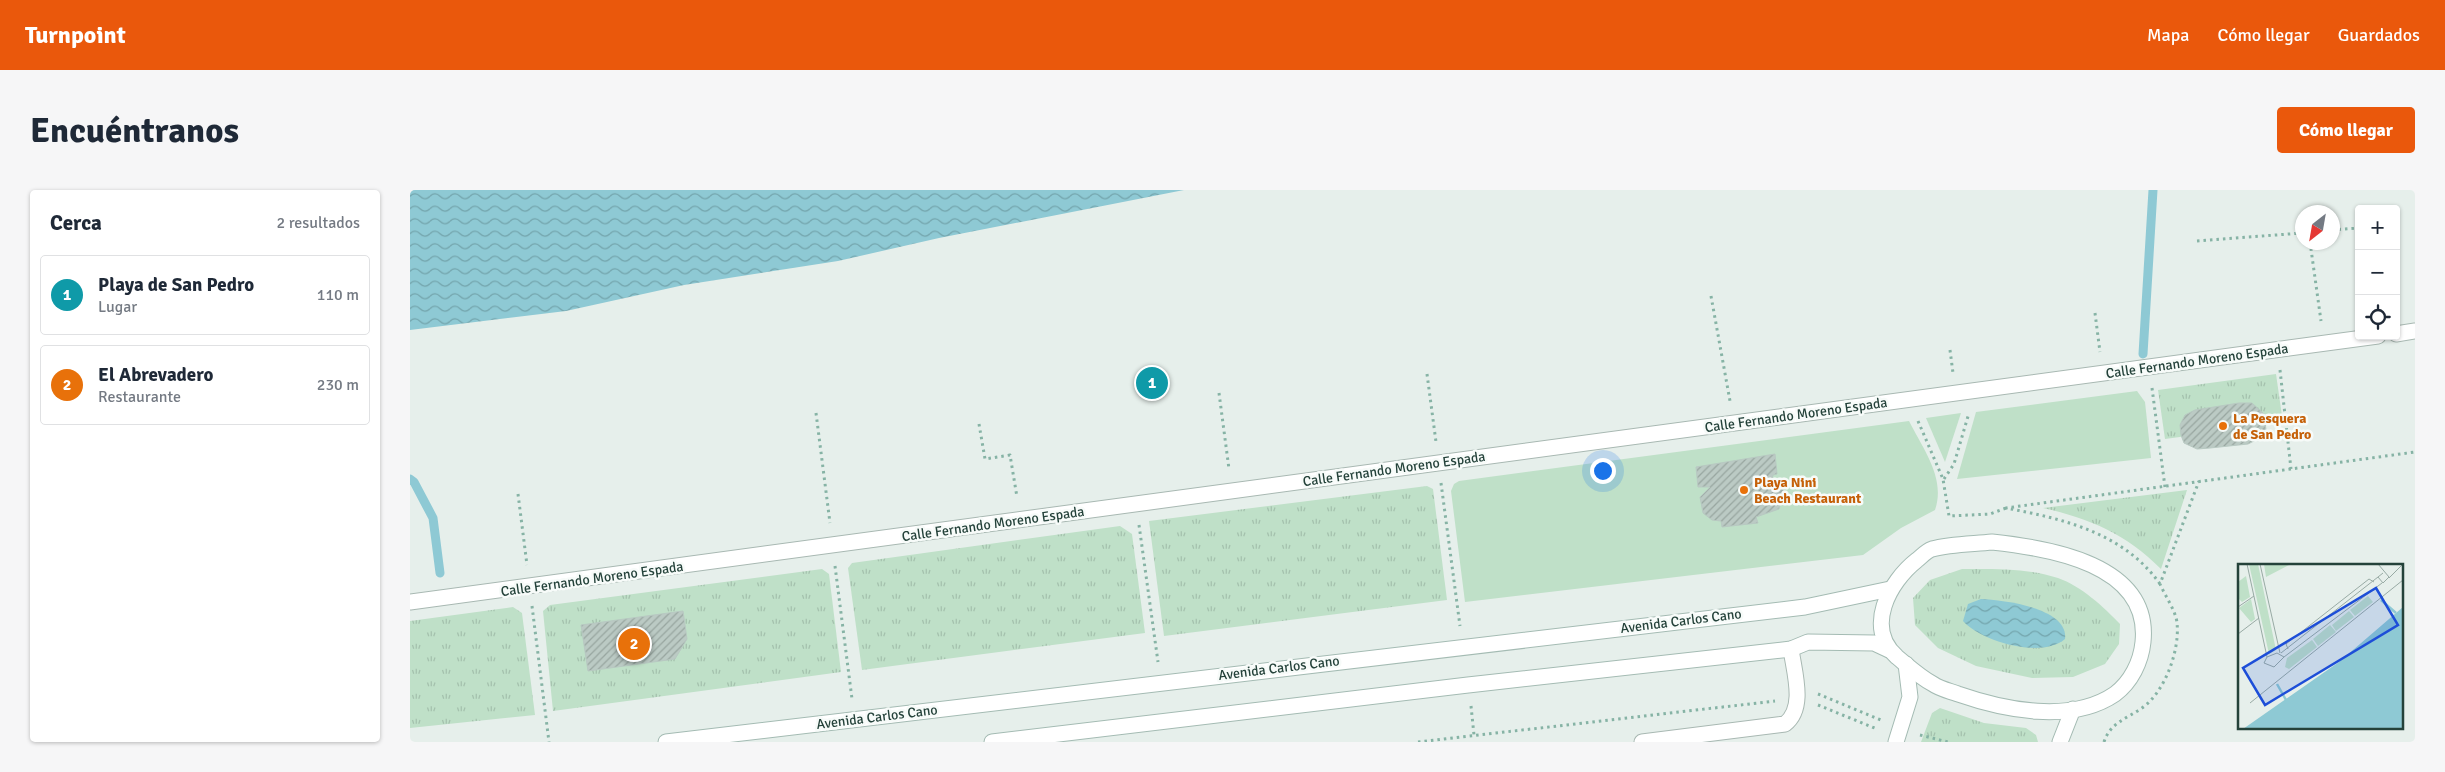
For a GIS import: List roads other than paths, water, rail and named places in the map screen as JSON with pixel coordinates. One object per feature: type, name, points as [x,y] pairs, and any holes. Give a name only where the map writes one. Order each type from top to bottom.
[{"type":"street","points":[[2400,333],[2415,331]]},
{"type":"street","name":"Calle Fernando Moreno Espada","points":[[410,602],[2355,339]]},
{"type":"street","points":[[992,742],[1468,685],[1791,649],[1808,642],[1874,643],[1889,650],[1934,685],[1970,698],[2017,709],[2045,711],[2073,709],[2096,704],[2116,693],[2132,676],[2142,654],[2144,631],[2139,608],[2127,588],[2109,573],[2063,554],[2021,545],[1992,542],[1930,549],[1908,567],[1890,589],[1882,608],[1882,630],[1889,650]]},
{"type":"street","name":"Avenida Carlos Cano","points":[[666,742],[1805,607],[1890,589]]},
{"type":"street","points":[[1642,742],[1785,724],[1790,720],[1797,707],[1791,649]]},
{"type":"street","points":[[1899,736],[1910,697],[1906,664]]},
{"type":"street","points":[[2060,742],[2073,709]]},
{"type":"water","points":[[410,190],[1184,190],[939,238],[838,261],[684,285],[566,311],[410,330]]},
{"type":"water","points":[[1981,599],[2019,604],[2046,613],[2057,620],[2063,628],[2065,639],[2055,645],[2042,648],[2028,648],[1998,641],[1984,635],[1972,629],[1963,621],[1968,604]]},
{"type":"waterway","points":[[2143,354],[2153,190]]},
{"type":"waterway","points":[[410,479],[414,482],[433,518],[440,573]]},
{"type":"place","name":"Playa de San Pedro","points":[[1152,383]]},
{"type":"place","name":"La Pesquera de San Pedro","points":[[2223,426]]},
{"type":"place","name":"Playa Nini Beach Restaurant","points":[[1744,490]]},
{"type":"place","name":"El Abrevadero","points":[[634,644]]}]
